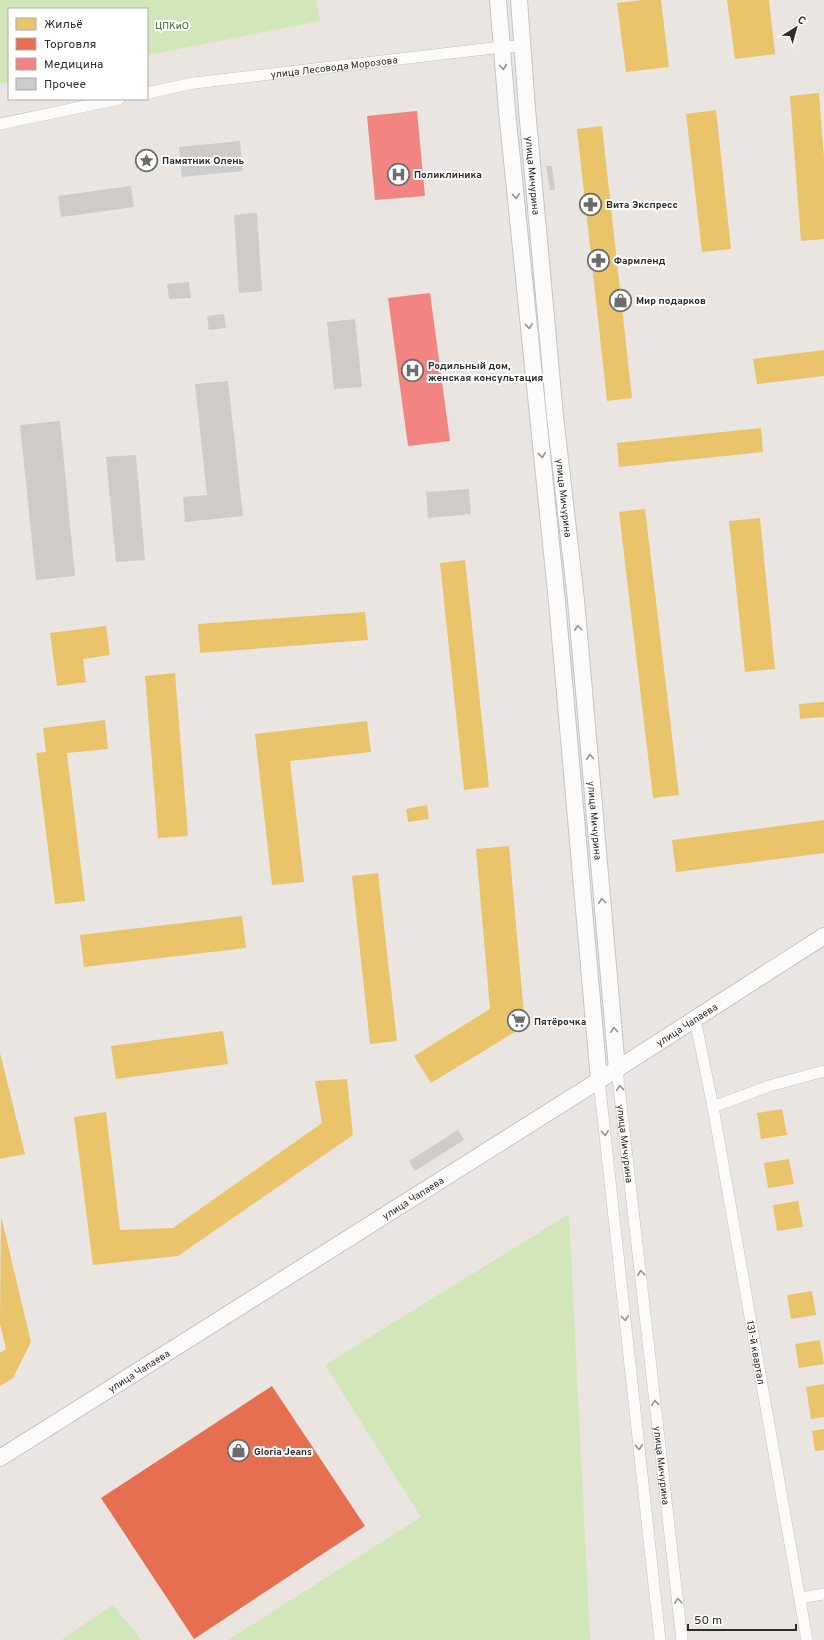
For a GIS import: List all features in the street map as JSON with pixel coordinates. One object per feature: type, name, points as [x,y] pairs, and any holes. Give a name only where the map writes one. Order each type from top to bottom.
[{"type":"street","name":"улица Мичурина","points":[[498,0],[507,111],[557,595],[599,1080],[660,1640]]},
{"type":"street","name":"улица Мичурина","points":[[519,0],[527,109],[555,416],[576,600],[618,1069],[682,1640]]},
{"type":"street","name":"улица Лесовода Морозова","points":[[148,93],[194,83],[522,46]]},
{"type":"street","points":[[0,124],[114,100]]},
{"type":"street","name":"улица Чапаева","points":[[0,1458],[618,1069],[824,936]]},
{"type":"street","name":"131-й квартал","points":[[695,1019],[713,1107],[807,1640]]},
{"type":"street","points":[[713,1107],[769,1086],[824,1071]]},
{"type":"street","points":[[800,1598],[824,1594]]},
{"type":"green space","name":"ЦПКиО","points":[[0,0],[316,0],[320,21],[148,55],[148,8],[8,8],[8,82],[0,84]]},
{"type":"green space","points":[[569,1214],[590,1640],[228,1640],[421,1517],[325,1365]]},
{"type":"green space","points":[[113,1605],[141,1640],[61,1640]]},
{"type":"building: Жильё","points":[[661,0],[669,67],[626,72],[617,3]]},
{"type":"building: Жильё","points":[[727,0],[769,0],[775,54],[735,59]]},
{"type":"building: Жильё","points":[[819,93],[824,158],[824,239],[801,241],[790,96]]},
{"type":"building: Жильё","points":[[716,110],[731,249],[702,252],[686,114]]},
{"type":"building: Жильё","points":[[602,126],[632,398],[607,401],[577,129]]},
{"type":"building: Жильё","points":[[824,350],[824,376],[757,384],[753,359]]},
{"type":"building: Жильё","points":[[761,428],[763,452],[619,467],[617,443]]},
{"type":"building: Жильё","points":[[645,509],[679,795],[653,798],[619,512]]},
{"type":"building: Жильё","points":[[760,518],[775,669],[745,672],[729,521]]},
{"type":"building: Жильё","points":[[465,560],[489,787],[464,790],[440,563]]},
{"type":"building: Жильё","points":[[365,612],[368,640],[200,653],[198,624]]},
{"type":"building: Жильё","points":[[106,626],[110,655],[83,659],[86,682],[57,686],[50,633]]},
{"type":"building: Жильё","points":[[175,673],[188,836],[158,838],[145,676]]},
{"type":"building: Жильё","points":[[824,702],[824,717],[800,719],[799,704]]},
{"type":"building: Жильё","points":[[105,720],[108,749],[67,753],[85,901],[55,904],[36,753],[46,752],[43,728]]},
{"type":"building: Жильё","points":[[367,721],[371,752],[290,761],[304,882],[272,885],[255,734]]},
{"type":"building: Жильё","points":[[427,805],[429,819],[408,822],[406,809]]},
{"type":"building: Жильё","points":[[824,820],[824,853],[676,872],[672,840]]},
{"type":"building: Жильё","points":[[509,846],[525,1026],[431,1083],[414,1056],[490,1009],[476,849]]},
{"type":"building: Жильё","points":[[378,873],[397,1041],[370,1044],[352,876]]},
{"type":"building: Жильё","points":[[242,916],[246,948],[84,967],[80,935]]},
{"type":"building: Жильё","points":[[223,1031],[228,1064],[116,1079],[111,1046]]},
{"type":"building: Жильё","points":[[0,1053],[25,1154],[0,1159]]},
{"type":"building: Жильё","points":[[347,1079],[353,1135],[178,1256],[93,1265],[74,1117],[106,1112],[120,1230],[173,1228],[322,1123],[315,1081]]},
{"type":"building: Жильё","points":[[782,1109],[787,1135],[761,1139],[757,1113]]},
{"type":"building: Жильё","points":[[789,1159],[794,1184],[768,1188],[764,1163]]},
{"type":"building: Жильё","points":[[798,1201],[803,1227],[777,1231],[773,1205]]},
{"type":"building: Жильё","points":[[1,1216],[31,1342],[13,1378],[0,1386],[0,1353],[6,1349],[0,1324]]},
{"type":"building: Жильё","points":[[812,1291],[816,1315],[791,1319],[787,1295]]},
{"type":"building: Жильё","points":[[820,1340],[824,1364],[799,1368],[795,1344]]},
{"type":"building: Жильё","points":[[824,1384],[824,1417],[811,1419],[806,1387]]},
{"type":"building: Жильё","points":[[824,1429],[824,1450],[815,1451],[812,1431]]},
{"type":"building: Торговля","points":[[272,1386],[365,1526],[194,1639],[101,1498]]},
{"type":"building: Медицина","points":[[417,111],[425,196],[375,200],[367,116]]},
{"type":"building: Медицина","points":[[430,293],[450,441],[408,446],[388,298]]},
{"type":"building: Прочее","points":[[240,141],[243,171],[182,177],[179,147]]},
{"type":"building: Прочее","points":[[546,166],[552,166],[555,190],[550,190]]},
{"type":"building: Прочее","points":[[131,186],[134,207],[61,217],[58,196]]},
{"type":"building: Прочее","points":[[257,213],[262,291],[239,293],[234,215]]},
{"type":"building: Прочее","points":[[189,282],[191,298],[169,299],[167,284]]},
{"type":"building: Прочее","points":[[224,314],[226,328],[209,330],[207,316]]},
{"type":"building: Прочее","points":[[355,319],[362,387],[334,389],[327,322]]},
{"type":"building: Прочее","points":[[228,381],[243,516],[185,522],[183,497],[207,495],[195,384]]},
{"type":"building: Прочее","points":[[60,421],[75,576],[36,580],[20,425]]},
{"type":"building: Прочее","points":[[136,455],[145,560],[116,562],[106,457]]},
{"type":"building: Прочее","points":[[469,489],[471,514],[428,518],[426,492]]},
{"type":"building: Прочее","points":[[458,1130],[464,1140],[415,1171],[409,1161]]},
{"type":"place","name":"Памятник Олень","points":[[147,160]]},
{"type":"place","name":"Поликлиника","points":[[399,174]]},
{"type":"place","name":"Вита Экспресс","points":[[590,204]]},
{"type":"place","name":"Фармленд","points":[[598,260]]},
{"type":"place","name":"Мир подарков","points":[[621,300]]},
{"type":"place","name":"Родильный дом, женская консультация","points":[[413,371]]},
{"type":"place","name":"Пятёрочка","points":[[518,1021]]},
{"type":"place","name":"Gloria Jeans","points":[[238,1451]]}]
